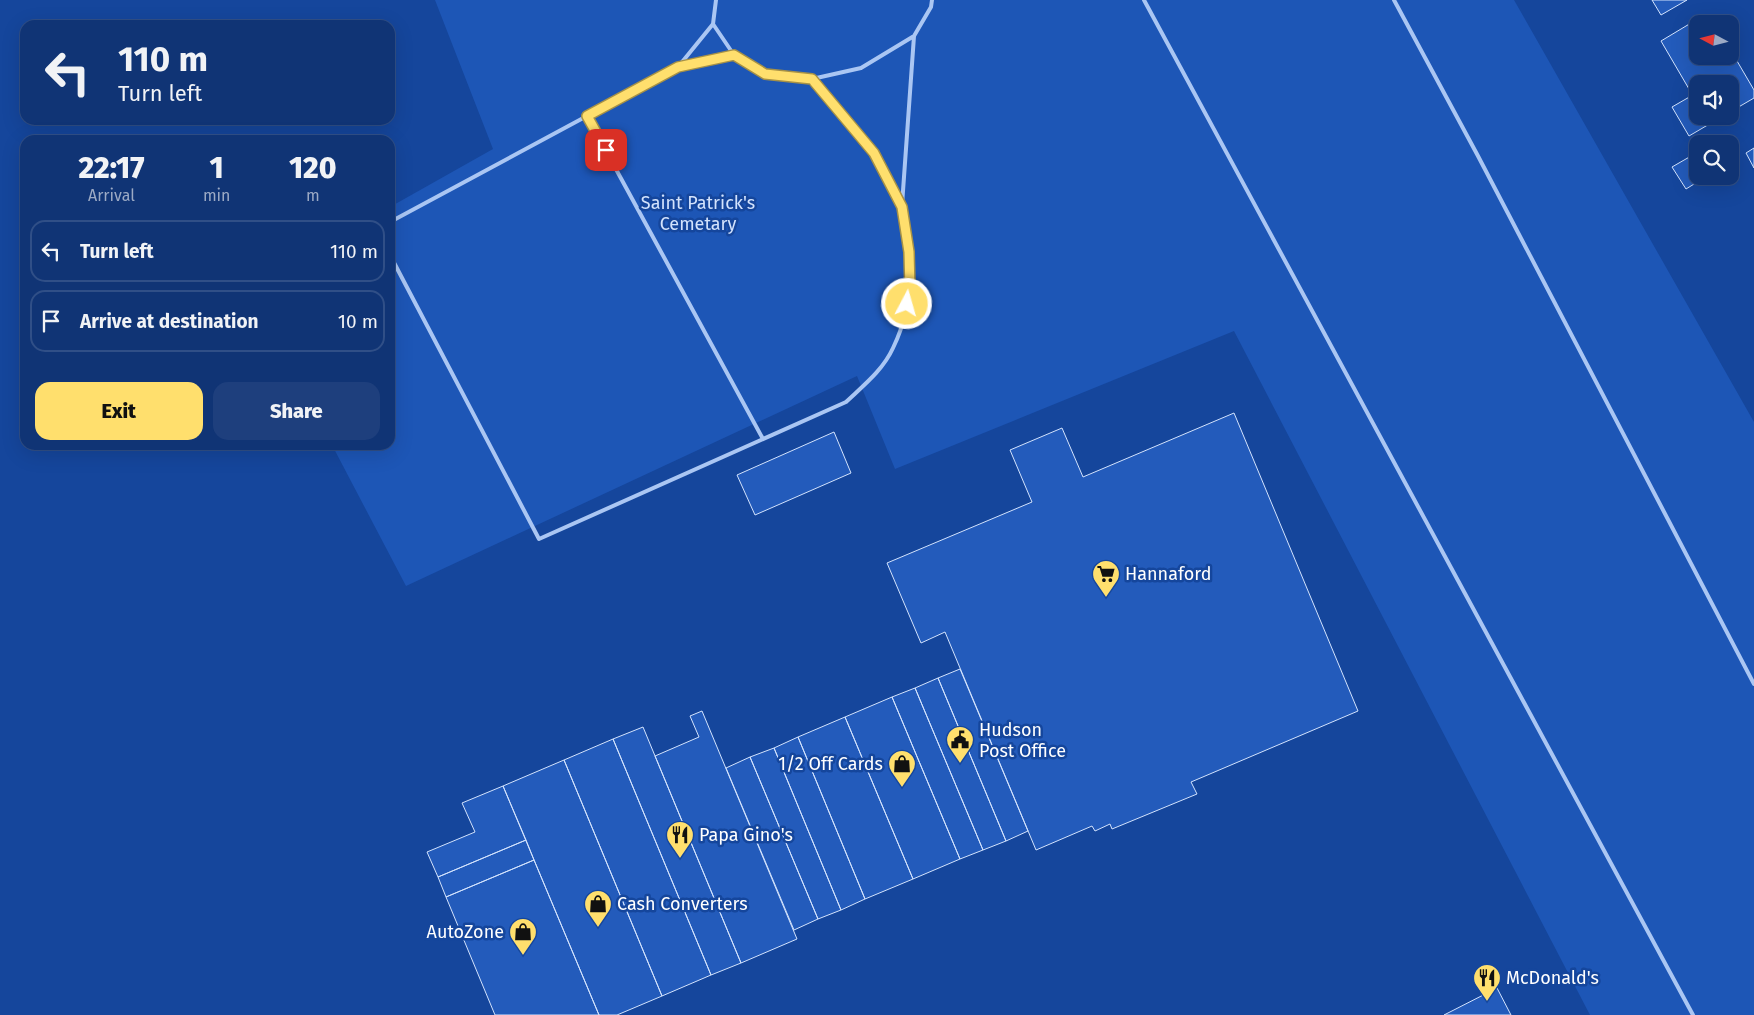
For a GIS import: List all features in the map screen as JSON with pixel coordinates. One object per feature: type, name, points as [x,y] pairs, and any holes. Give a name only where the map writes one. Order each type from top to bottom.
[{"type":"lane","points":[[678,67],[713,24],[716,0]]},
{"type":"lane","points":[[395,265],[539,539],[846,402],[876,374],[893,349],[904,320],[910,289],[909,252],[902,207],[914,36],[931,7],[932,0]]},
{"type":"lane","points":[[1144,0],[1693,1015]]},
{"type":"lane","points":[[1394,0],[1483,164],[1754,684]]},
{"type":"lane","points":[[713,24],[734,55],[765,74],[812,79],[861,68],[914,36]]},
{"type":"lane","points":[[395,219],[678,67],[734,55]]},
{"type":"lane","points":[[812,79],[874,153],[902,207]]},
{"type":"lane","points":[[587,116],[763,439]]},
{"type":"green space","name":"Saint Patrick's Cemetary","points":[[435,0],[1514,0],[1754,422],[1754,1015],[1590,1015],[1234,331],[895,469],[857,376],[406,586],[335,450],[395,450],[395,204],[493,149]]},
{"type":"building","points":[[1652,0],[1687,0],[1661,15]]},
{"type":"building","points":[[1689,24],[1689,65],[1739,64],[1754,90],[1754,98],[1739,107],[1739,75],[1689,75],[1689,89],[1661,41]]},
{"type":"building","points":[[1689,97],[1689,125],[1708,125],[1689,136],[1672,107]]},
{"type":"building","points":[[1754,148],[1754,168],[1746,153]]},
{"type":"building","points":[[1689,157],[1689,185],[1692,185],[1686,189],[1672,167]]},
{"type":"building","name":"Hannaford","points":[[1234,413],[1358,711],[1191,782],[1197,794],[1112,829],[1110,824],[1095,831],[1092,826],[1036,850],[945,632],[921,643],[887,563],[1032,502],[1010,450],[1062,428],[1083,477]]},
{"type":"building","points":[[834,432],[851,473],[755,515],[737,475]]},
{"type":"building","points":[[960,669],[1028,831],[1006,841],[938,678]]},
{"type":"building","name":"Hudson Post Office","points":[[938,678],[1006,841],[983,850],[915,688]]},
{"type":"building","points":[[915,688],[983,850],[960,859],[892,697]]},
{"type":"building","name":"1/2 Off Cards","points":[[892,697],[960,859],[913,879],[845,717]]},
{"type":"building","points":[[702,711],[797,939],[741,963],[655,756],[699,737],[690,716]]},
{"type":"building","points":[[845,717],[913,879],[865,899],[798,737]]},
{"type":"building","name":"Papa Gino's","points":[[643,727],[741,963],[711,975],[613,739]]},
{"type":"building","points":[[798,737],[865,899],[841,910],[774,748]]},
{"type":"building","points":[[613,739],[711,975],[662,996],[564,760]]},
{"type":"building","points":[[774,748],[841,910],[818,919],[750,757]]},
{"type":"building","points":[[750,757],[818,919],[794,930],[726,768]]},
{"type":"building","name":"Cash Converters","points":[[564,760],[662,996],[617,1015],[599,1015],[503,786]]},
{"type":"building","points":[[503,786],[526,840],[438,877],[427,852],[475,832],[462,803]]},
{"type":"building","points":[[526,840],[534,860],[446,897],[438,877]]},
{"type":"building","name":"AutoZone","points":[[534,860],[599,1015],[495,1015],[446,897]]},
{"type":"building","name":"McDonald's","points":[[1497,988],[1511,1015],[1444,1015]]},
{"type":"place","name":"Hannaford","points":[[1106,598]]},
{"type":"place","name":"Hudson Post Office","points":[[960,764]]},
{"type":"place","name":"1/2 Off Cards","points":[[902,788]]},
{"type":"place","name":"Papa Gino's","points":[[680,859]]},
{"type":"place","name":"Cash Converters","points":[[598,928]]},
{"type":"place","name":"AutoZone","points":[[523,956]]},
{"type":"place","name":"McDonald's","points":[[1487,1002]]},
{"type":"route","points":[[606,150],[587,116],[678,67],[734,55],[765,74],[812,79],[874,153],[902,207],[909,252],[910,289],[907,304]]}]
